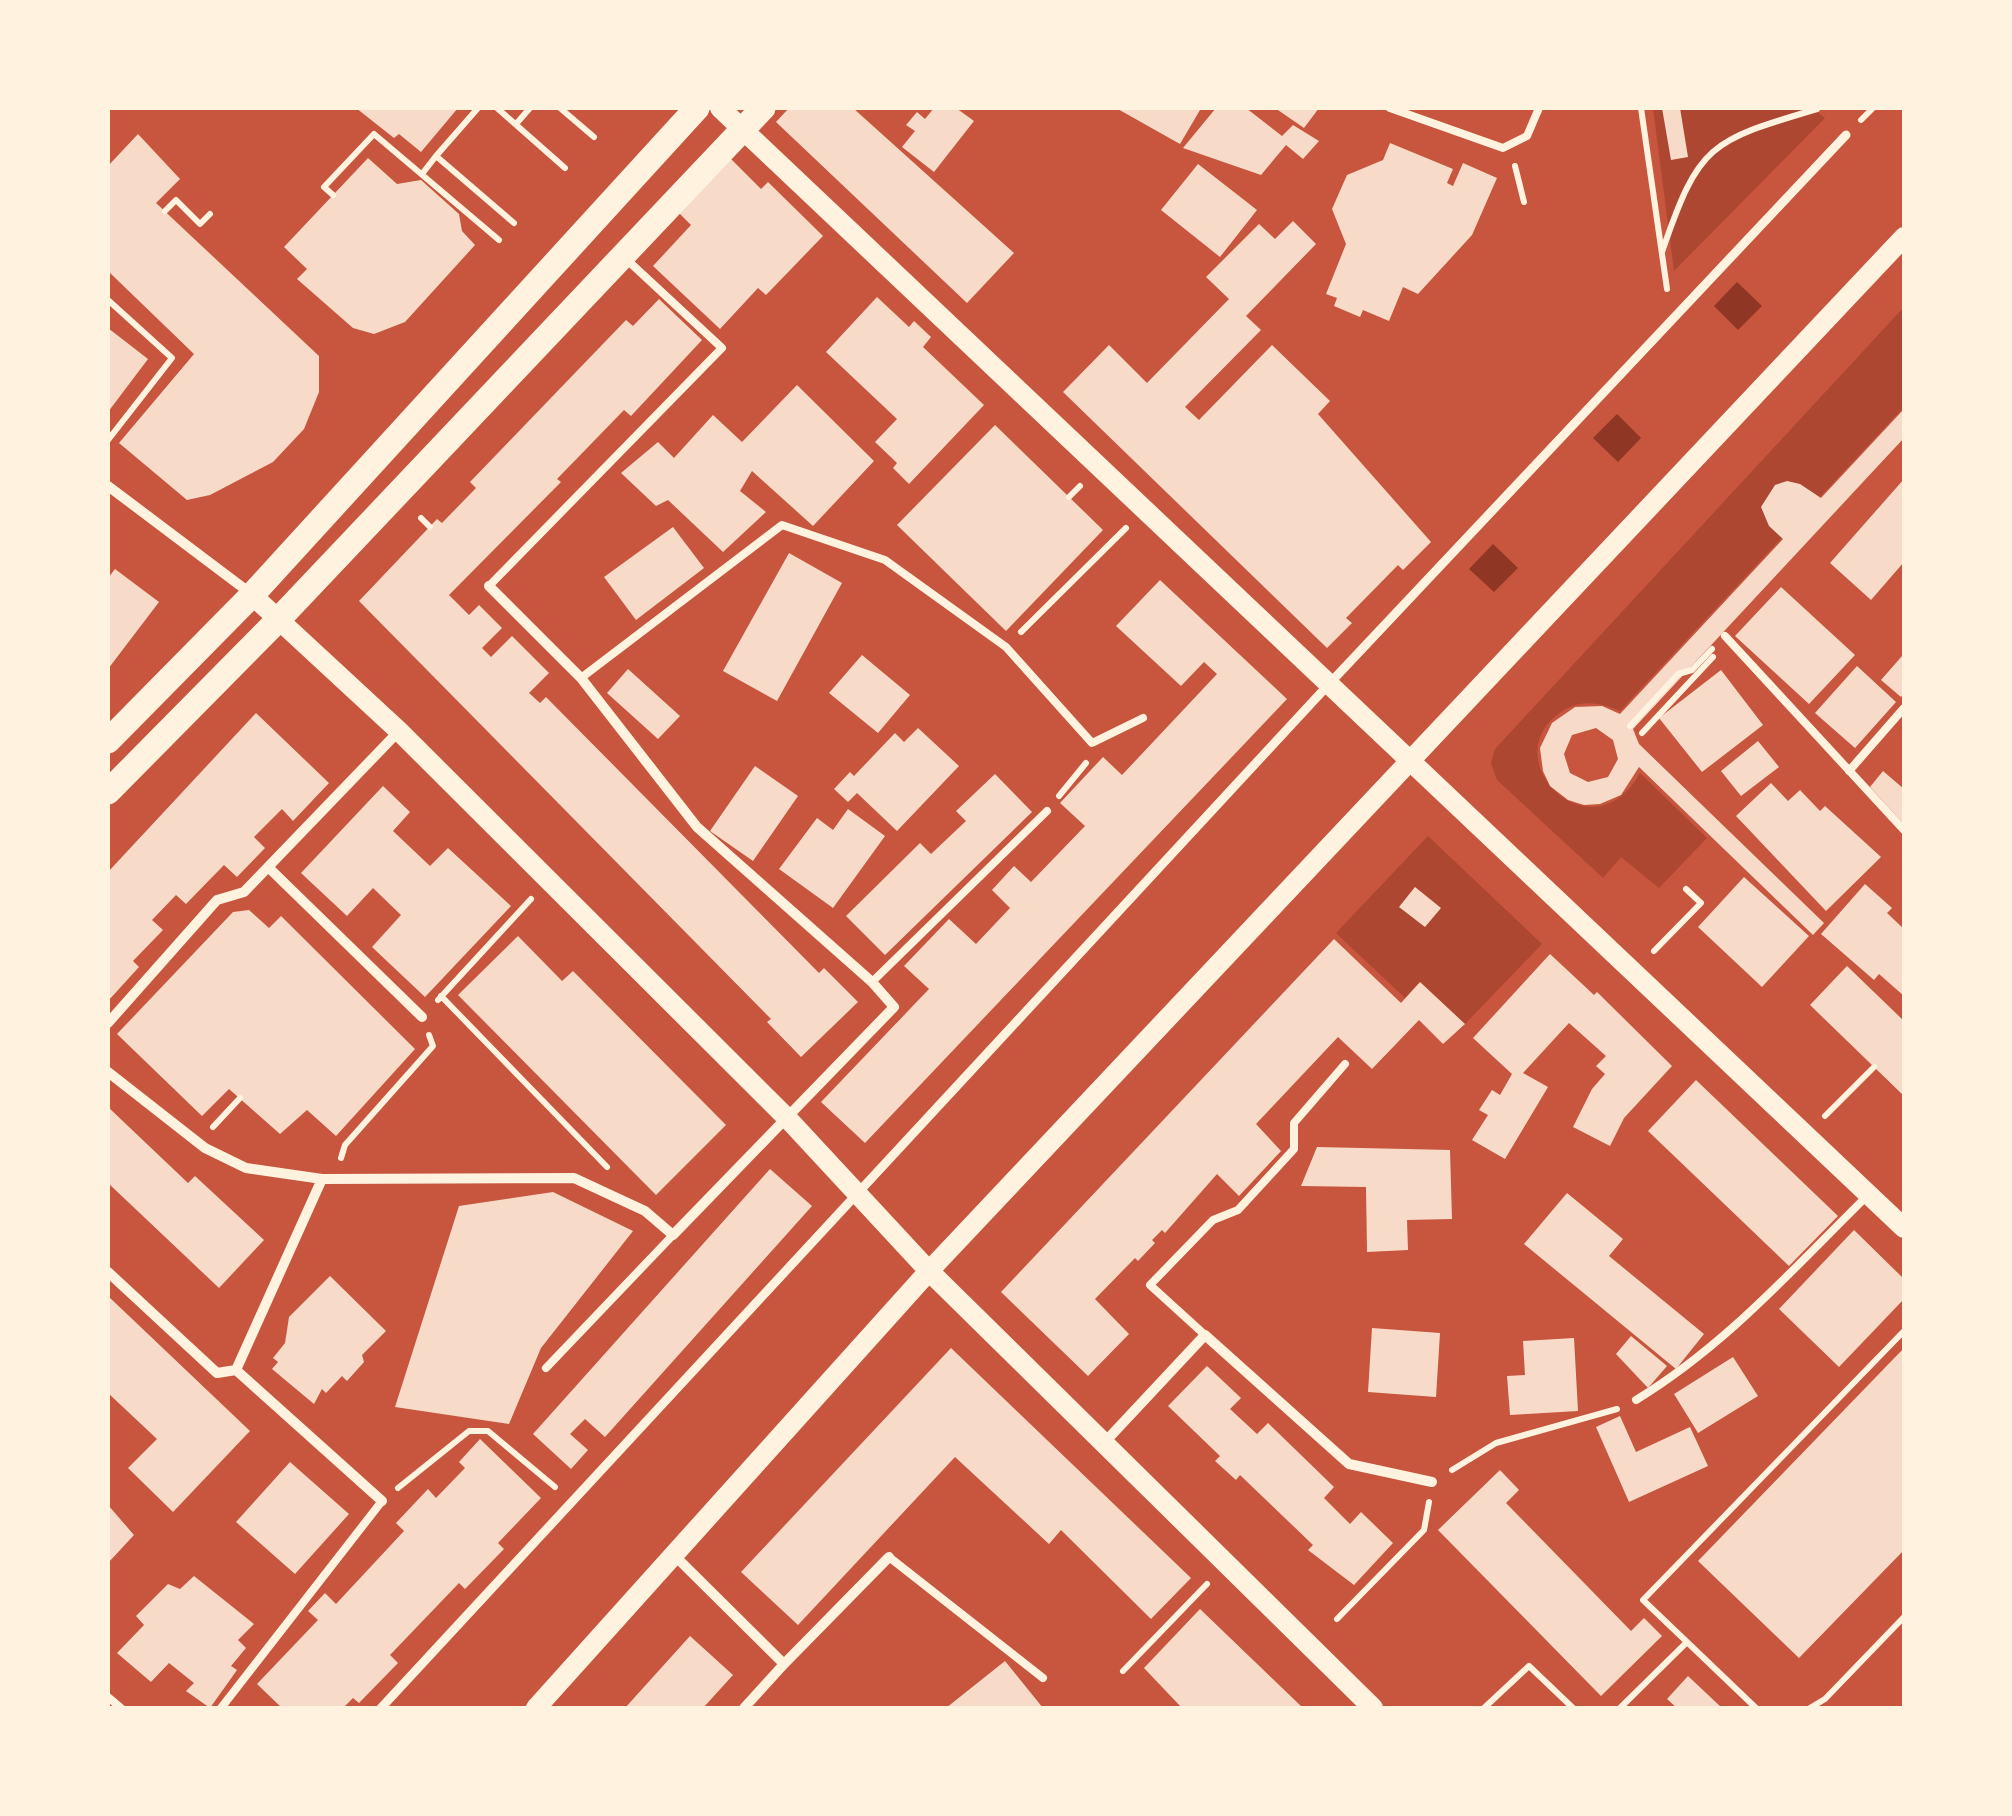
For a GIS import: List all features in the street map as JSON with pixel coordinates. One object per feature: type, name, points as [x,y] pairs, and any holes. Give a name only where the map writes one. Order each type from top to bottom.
[{"type":"main road","points":[[108,741],[252,595],[697,108]]},
{"type":"main road","points":[[720,108],[1904,1228]]},
{"type":"main road","points":[[108,792],[278,620],[763,108]]},
{"type":"main road","points":[[536,1708],[929,1271],[1904,237]]},
{"type":"main road","points":[[252,595],[399,732],[788,1119],[929,1271],[1373,1708]]},
{"type":"street","points":[[380,1708],[1330,682],[1846,135]]},
{"type":"street","points":[[108,486],[252,595]]},
{"type":"street","points":[[108,1072],[205,1148],[246,1168],[322,1179],[574,1178],[610,1190],[674,1235],[894,1007],[872,982],[698,827],[581,678],[489,586]]},
{"type":"street","points":[[108,1023],[217,900],[244,892],[399,732]]},
{"type":"street","points":[[268,867],[422,1017]]},
{"type":"street","points":[[236,1370],[322,1179]]},
{"type":"street","points":[[108,1272],[217,1374],[236,1370]]},
{"type":"street","points":[[1104,1443],[1205,1336],[1348,1464],[1432,1482]]},
{"type":"street","points":[[236,1370],[382,1501]]},
{"type":"street","points":[[673,1555],[784,1664]]},
{"type":"street","points":[[744,1708],[889,1557]]},
{"type":"lane","points":[[1390,108],[1503,148],[1526,136],[1539,108]]},
{"type":"lane","points":[[489,586],[722,348],[622,256]]},
{"type":"lane","points":[[581,678],[782,525],[885,560],[1006,646],[1092,743],[1143,718]]},
{"type":"lane","points":[[1725,636],[1904,830]]},
{"type":"lane","points":[[1849,771],[1904,708]]},
{"type":"lane","points":[[872,982],[1048,812]]},
{"type":"lane","points":[[1205,1336],[1150,1285],[1213,1220],[1238,1210],[1294,1149],[1294,1124],[1345,1064]]},
{"type":"lane","points":[[1636,1400],[1668,1380],[1770,1297],[1868,1194]]},
{"type":"lane","points":[[546,1368],[674,1235]]},
{"type":"lane","points":[[221,1708],[382,1501]]},
{"type":"lane","points":[[889,1557],[1044,1678]]},
{"type":"lane","points":[[108,1697],[121,1708]]},
{"type":"path","points":[[422,174],[478,108]]},
{"type":"path","points":[[497,108],[565,168]]},
{"type":"path","points":[[516,124],[530,108]]},
{"type":"path","points":[[560,108],[594,137]]},
{"type":"path","points":[[1641,108],[1672,320]]},
{"type":"path","points":[[1662,252],[1692,173],[1726,138],[1817,109]]},
{"type":"path","points":[[333,195],[324,187],[374,134],[498,240]]},
{"type":"path","points":[[436,156],[514,223]]},
{"type":"path","points":[[1520,173],[1524,202]]},
{"type":"path","points":[[166,211],[176,200],[200,224],[210,214]]},
{"type":"path","points":[[108,300],[172,358],[108,440]]},
{"type":"path","points":[[421,518],[430,527]]},
{"type":"path","points":[[1006,646],[1134,520]]},
{"type":"path","points":[[1630,726],[1678,674],[1692,670],[1725,636]]},
{"type":"path","points":[[1642,733],[1716,654]]},
{"type":"path","points":[[1048,812],[1090,758],[1092,743]]},
{"type":"path","points":[[335,1178],[346,1144],[433,1046],[422,1017],[549,881]]},
{"type":"path","points":[[1654,950],[1701,903],[1686,889]]},
{"type":"path","points":[[442,996],[606,1163],[610,1190]]},
{"type":"path","points":[[1826,1114],[1874,1067]]},
{"type":"path","points":[[228,1112],[240,1098]]},
{"type":"path","points":[[1756,1708],[1644,1600],[1904,1331]]},
{"type":"path","points":[[1432,1482],[1496,1443],[1588,1420],[1636,1400]]},
{"type":"path","points":[[382,1501],[469,1431],[488,1431],[573,1502]]},
{"type":"path","points":[[1337,1619],[1424,1530]]},
{"type":"path","points":[[1122,1671],[1208,1584]]},
{"type":"path","points":[[1810,1708],[1825,1699],[1904,1617]]},
{"type":"path","points":[[1620,1708],[1687,1642]]},
{"type":"path","points":[[1484,1708],[1529,1666],[1573,1708]]},
{"type":"shaded area","points":[[1653,108],[1813,108],[1825,118],[1674,271]]},
{"type":"shaded area","points":[[1737,282],[1762,306],[1738,330],[1714,306]]},
{"type":"shaded area","points":[[1904,307],[1904,407],[1620,711],[1597,704],[1575,705],[1561,712],[1543,732],[1537,753],[1543,775],[1557,792],[1576,804],[1598,806],[1620,797],[1640,773],[1707,838],[1659,888],[1621,857],[1603,878],[1497,780],[1491,763],[1495,749]]},
{"type":"shaded area","points":[[1617,414],[1641,438],[1618,462],[1593,438]]},
{"type":"shaded area","points":[[1493,544],[1518,568],[1494,592],[1469,569]]},
{"type":"shaded area","points":[[1428,836],[1542,944],[1465,1024],[1420,982],[1405,998],[1336,933]]},
{"type":"building","points":[[356,108],[458,108],[421,152],[399,134],[394,138]]},
{"type":"building","points":[[789,108],[853,108],[1014,253],[967,303],[776,122]]},
{"type":"building","points":[[934,108],[956,108],[974,121],[934,172],[902,147],[915,131],[906,125],[917,112],[925,119]]},
{"type":"building","points":[[1116,108],[1195,108],[1200,110],[1180,144]]},
{"type":"building","points":[[1216,108],[1246,108],[1282,136],[1293,125],[1319,141],[1303,159],[1286,145],[1261,175],[1183,148]]},
{"type":"building","points":[[1275,108],[1319,108],[1304,128]]},
{"type":"building","points":[[1662,108],[1680,108],[1688,157],[1671,160]]},
{"type":"building","points":[[138,134],[180,179],[156,203],[319,356],[319,392],[304,429],[273,462],[210,495],[187,500],[119,443],[194,354],[108,271],[108,166]]},
{"type":"building","points":[[1390,143],[1453,169],[1447,183],[1453,186],[1463,163],[1497,178],[1472,235],[1418,294],[1403,287],[1389,321],[1363,310],[1360,317],[1334,306],[1337,298],[1326,294],[1346,244],[1332,209],[1347,175],[1383,160]]},
{"type":"building","points":[[726,154],[761,189],[768,182],[823,236],[766,295],[758,288],[720,329],[653,266],[691,225],[674,208]]},
{"type":"building","points":[[368,158],[397,184],[421,180],[459,214],[462,231],[475,245],[405,322],[374,334],[353,328],[297,279],[307,269],[284,247]]},
{"type":"building","points":[[1198,164],[1257,210],[1220,257],[1161,210]]},
{"type":"building","points":[[1293,221],[1316,244],[1246,316],[1261,330],[1185,407],[1199,420],[1272,345],[1330,401],[1318,414],[1431,542],[1403,570],[1398,565],[1346,618],[1352,623],[1327,648],[1063,392],[1109,345],[1147,383],[1229,299],[1206,277],[1259,224],[1275,239]]},
{"type":"building","points":[[877,297],[909,327],[914,321],[931,337],[923,347],[984,405],[909,484],[893,468],[897,463],[875,442],[897,419],[826,352]]},
{"type":"building","points":[[659,299],[702,340],[631,416],[624,410],[557,479],[561,482],[449,595],[469,615],[479,605],[502,628],[482,648],[491,657],[512,636],[549,673],[529,693],[540,703],[546,697],[819,973],[824,968],[858,1002],[801,1057],[767,1022],[771,1019],[359,601],[437,519],[442,523],[476,488],[470,482],[626,320],[633,326]]},
{"type":"building","points":[[108,328],[148,359],[108,412]]},
{"type":"building","points":[[797,385],[874,461],[813,526],[752,471],[740,491],[766,512],[723,552],[668,500],[656,506],[621,473],[658,442],[674,458],[713,415],[742,442]]},
{"type":"building","points":[[1904,409],[1904,438],[1633,729],[1639,744],[1824,923],[1813,935],[1639,767],[1621,795],[1600,804],[1584,805],[1568,800],[1550,786],[1540,748],[1552,723],[1575,707],[1602,706],[1620,714],[1783,539],[1769,526],[1761,507],[1775,485],[1787,481],[1800,484],[1821,498]],"holes":[[[1596,728],[1613,740],[1618,759],[1608,777],[1588,782],[1570,773],[1564,754],[1572,735]]]},
{"type":"building","points":[[995,425],[1103,530],[1006,631],[897,525]]},
{"type":"building","points":[[1904,479],[1904,562],[1871,600],[1830,563]]},
{"type":"building","points":[[673,527],[704,568],[636,620],[604,577]]},
{"type":"building","points":[[789,553],[842,583],[777,701],[723,671]]},
{"type":"building","points":[[115,569],[159,602],[108,669],[108,578]]},
{"type":"building","points":[[1160,580],[1287,699],[865,1143],[821,1102],[929,989],[904,966],[949,919],[976,944],[1010,908],[992,890],[1014,866],[1031,882],[1085,826],[1060,803],[1103,757],[1122,775],[1217,674],[1204,662],[1181,686],[1116,626]]},
{"type":"building","points":[[1781,587],[1855,655],[1809,704],[1735,636]]},
{"type":"building","points":[[862,655],[910,695],[878,733],[829,693]]},
{"type":"building","points":[[1902,656],[1904,693],[1901,697],[1881,680]]},
{"type":"building","points":[[1857,666],[1896,702],[1855,748],[1815,713]]},
{"type":"building","points":[[628,669],[680,716],[658,739],[607,693]]},
{"type":"building","points":[[1721,670],[1763,725],[1702,772],[1659,718]]},
{"type":"building","points":[[256,713],[329,783],[293,821],[282,809],[254,837],[265,848],[237,877],[224,865],[186,904],[176,895],[152,920],[163,930],[133,961],[139,967],[108,1001],[108,872]]},
{"type":"building","points":[[918,728],[959,766],[897,831],[857,793],[848,802],[834,789],[850,772],[854,776],[895,733],[904,742]]},
{"type":"building","points":[[1758,741],[1779,767],[1741,796],[1721,771]]},
{"type":"building","points":[[755,766],[798,796],[753,861],[710,831]]},
{"type":"building","points":[[1883,771],[1904,789],[1902,822],[1870,787]]},
{"type":"building","points":[[995,774],[1032,812],[885,955],[846,916],[920,843],[931,854],[966,821],[956,811]]},
{"type":"building","points":[[1771,783],[1788,801],[1800,790],[1820,811],[1825,806],[1881,857],[1826,911],[1736,816]]},
{"type":"building","points":[[383,786],[410,812],[393,831],[430,866],[448,848],[511,906],[425,997],[372,947],[401,915],[373,888],[347,916],[301,873]]},
{"type":"building","points":[[848,809],[885,836],[833,908],[779,869],[817,818],[833,830]]},
{"type":"building","points":[[1744,877],[1809,936],[1762,987],[1698,927]]},
{"type":"building","points":[[1865,884],[1892,908],[1887,913],[1904,929],[1904,996],[1879,974],[1874,980],[1821,934]]},
{"type":"building","points":[[1415,887],[1441,908],[1425,927],[1399,907]]},
{"type":"building","points":[[249,910],[269,928],[281,916],[415,1049],[336,1136],[307,1110],[280,1134],[229,1089],[202,1116],[117,1034],[233,912]]},
{"type":"building","points":[[518,936],[562,981],[573,971],[726,1125],[656,1195],[458,995]]},
{"type":"building","points":[[1334,939],[1401,1003],[1420,982],[1465,1024],[1443,1044],[1419,1020],[1372,1069],[1338,1037],[1256,1124],[1281,1151],[1239,1196],[1217,1174],[1165,1233],[1162,1230],[1152,1240],[1155,1243],[1138,1261],[1135,1258],[1095,1299],[1129,1334],[1088,1376],[1001,1292]]},
{"type":"building","points":[[1550,954],[1594,995],[1597,992],[1672,1066],[1624,1118],[1610,1146],[1573,1127],[1592,1089],[1605,1074],[1596,1066],[1606,1056],[1569,1023],[1523,1073],[1548,1087],[1505,1159],[1472,1140],[1488,1115],[1479,1110],[1492,1090],[1500,1095],[1512,1074],[1473,1038]]},
{"type":"building","points":[[1847,966],[1904,1021],[1904,1096],[1810,1005]]},
{"type":"building","points":[[1696,1080],[1838,1216],[1789,1266],[1648,1131]]},
{"type":"building","points":[[108,1107],[188,1183],[195,1176],[264,1240],[219,1288],[108,1183]]},
{"type":"building","points":[[1317,1147],[1450,1150],[1452,1219],[1407,1220],[1408,1250],[1367,1252],[1366,1187],[1301,1186]]},
{"type":"building","points":[[770,1169],[812,1206],[605,1437],[585,1419],[570,1434],[588,1450],[571,1469],[533,1434]]},
{"type":"building","points":[[553,1192],[633,1231],[541,1348],[509,1424],[395,1407],[459,1206]]},
{"type":"building","points":[[1567,1193],[1623,1239],[1609,1256],[1704,1334],[1676,1369],[1524,1244]]},
{"type":"building","points":[[1854,1230],[1904,1279],[1904,1299],[1839,1367],[1779,1309]]},
{"type":"building","points":[[330,1276],[386,1331],[362,1355],[364,1362],[347,1381],[342,1376],[326,1393],[322,1389],[314,1404],[272,1369],[278,1362],[273,1358],[285,1343],[289,1317]]},
{"type":"building","points":[[108,1296],[250,1431],[173,1512],[128,1468],[157,1439],[108,1393]]},
{"type":"building","points":[[1372,1328],[1440,1333],[1436,1397],[1368,1392]]},
{"type":"building","points":[[1631,1336],[1667,1366],[1648,1388],[1616,1354]]},
{"type":"building","points":[[1574,1338],[1578,1411],[1510,1415],[1507,1376],[1525,1375],[1523,1341]]},
{"type":"building","points":[[951,1348],[1191,1578],[1151,1619],[1061,1530],[1049,1544],[955,1457],[798,1625],[741,1572]]},
{"type":"building","points":[[1904,1348],[1904,1550],[1799,1658],[1698,1561]]},
{"type":"building","points":[[1733,1357],[1758,1396],[1698,1433],[1674,1394]]},
{"type":"building","points":[[1207,1366],[1241,1398],[1230,1409],[1257,1434],[1268,1423],[1334,1487],[1324,1498],[1350,1524],[1361,1512],[1393,1543],[1354,1585],[1308,1550],[1313,1545],[1240,1475],[1236,1480],[1215,1461],[1220,1456],[1168,1406]]},
{"type":"building","points":[[1620,1416],[1636,1452],[1690,1427],[1708,1466],[1629,1502],[1596,1427]]},
{"type":"building","points":[[480,1439],[541,1498],[498,1543],[504,1549],[465,1589],[459,1583],[390,1655],[398,1663],[359,1703],[353,1698],[343,1708],[282,1708],[257,1684],[318,1620],[308,1611],[325,1593],[336,1604],[404,1531],[396,1523],[428,1489],[436,1498],[465,1468],[459,1462]]},
{"type":"building","points":[[290,1462],[349,1514],[295,1574],[236,1522]]},
{"type":"building","points":[[1500,1470],[1519,1490],[1506,1503],[1631,1631],[1644,1618],[1662,1636],[1601,1696],[1438,1530]]},
{"type":"building","points":[[108,1505],[134,1535],[108,1563]]},
{"type":"building","points":[[194,1576],[254,1624],[238,1640],[246,1648],[231,1666],[237,1670],[210,1708],[186,1691],[194,1683],[169,1663],[151,1682],[117,1653],[144,1625],[136,1616],[168,1584],[180,1589]]},
{"type":"building","points":[[1200,1609],[1303,1708],[1182,1708],[1144,1668]]},
{"type":"building","points":[[690,1636],[733,1675],[703,1708],[625,1708]]},
{"type":"building","points":[[1005,1661],[1043,1708],[946,1708]]},
{"type":"building","points":[[1688,1676],[1722,1708],[1677,1708],[1667,1699]]}]
